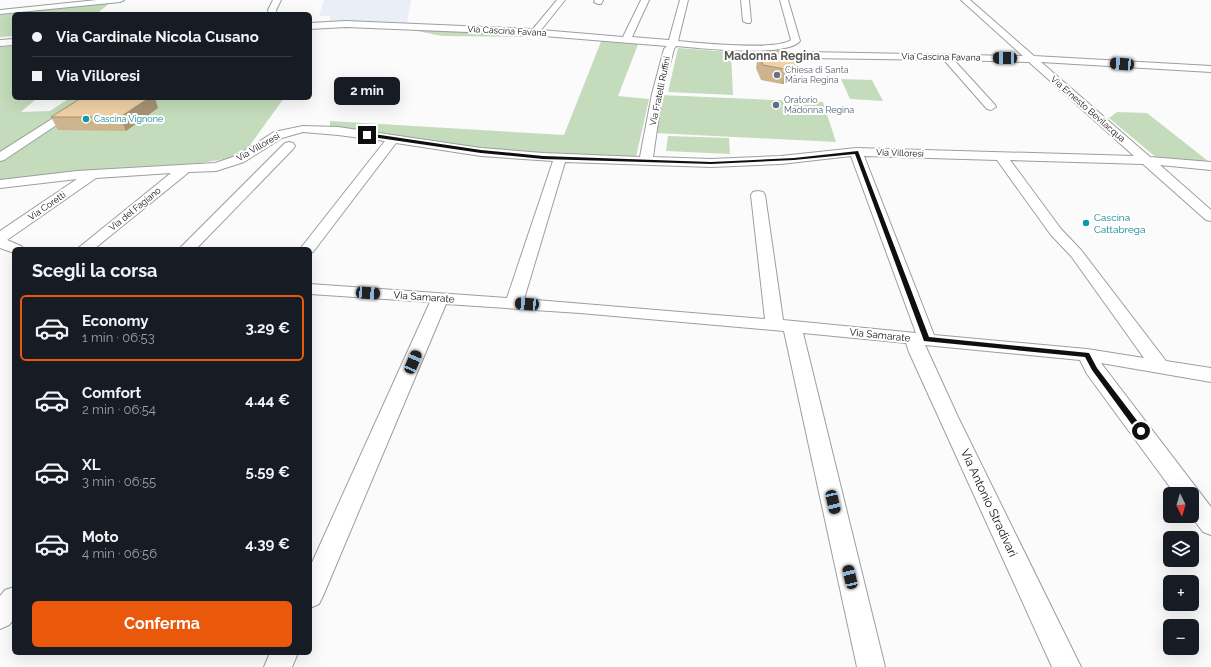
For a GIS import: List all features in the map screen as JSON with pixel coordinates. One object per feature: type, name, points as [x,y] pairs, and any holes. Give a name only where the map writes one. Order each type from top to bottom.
[{"type":"street","points":[[39,8],[53,0]]},
{"type":"street","points":[[0,12],[120,0]]},
{"type":"street","points":[[272,12],[277,0]]},
{"type":"street","points":[[535,32],[561,0]]},
{"type":"street","points":[[626,40],[645,0]]},
{"type":"street","name":"Via Fratelli Ruffini","points":[[646,160],[657,94],[669,49],[673,44],[684,0]]},
{"type":"street","points":[[745,0],[747,21]]},
{"type":"street","name":"Via Cascina Favana","points":[[312,26],[346,24],[535,32],[673,44],[779,48],[792,45],[796,40],[784,0]]},
{"type":"street","name":"Via Ernesto Bevilacqua","points":[[965,0],[1211,218]]},
{"type":"street","points":[[0,43],[12,42]]},
{"type":"street","points":[[819,43],[826,55]]},
{"type":"street","points":[[747,49],[758,53],[782,54],[793,52]]},
{"type":"street","name":"Via Cascina Favana","points":[[807,55],[1030,59],[1211,69]]},
{"type":"street","points":[[946,57],[991,107]]},
{"type":"street","points":[[0,157],[89,100]]},
{"type":"street","name":"Via Villoresi","points":[[0,184],[94,174],[209,168],[229,164],[246,156],[278,135],[298,130],[338,131],[494,153],[560,158],[725,162],[794,159],[856,152],[1146,160],[1211,166]]},
{"type":"street","points":[[310,247],[393,139]]},
{"type":"street","points":[[189,247],[289,146]]},
{"type":"street","name":"Via Antonio Stradivari","points":[[856,152],[920,339],[918,352],[1067,667]]},
{"type":"street","points":[[1000,157],[1056,232],[1076,252],[1159,365]]},
{"type":"street","points":[[514,303],[560,158]]},
{"type":"street","name":"Via del Fagiano","points":[[88,247],[185,169]]},
{"type":"street","name":"Via Coretti","points":[[4,245],[94,174]]},
{"type":"street","points":[[758,195],[784,325],[871,667]]},
{"type":"street","name":"Via Samarate","points":[[312,288],[784,325],[1087,355],[1211,374]]},
{"type":"street","points":[[312,591],[440,298]]},
{"type":"street","points":[[1087,355],[1094,369],[1183,487]]},
{"type":"street","points":[[1199,509],[1211,525]]},
{"type":"street","points":[[0,616],[12,601]]},
{"type":"street","points":[[278,667],[283,655]]},
{"type":"shaded area","points":[[324,0],[411,0],[407,23],[395,22],[389,24],[329,21],[330,16],[319,16]]},
{"type":"green space","points":[[110,3],[99,12],[28,12]]},
{"type":"green space","points":[[12,14],[12,36],[0,37],[0,15]]},
{"type":"green space","points":[[402,28],[541,34],[539,37],[442,36]]},
{"type":"green space","points":[[602,39],[639,42],[618,96],[649,99],[636,157],[547,155],[474,147],[330,127],[330,121],[564,135]]},
{"type":"green space","points":[[12,46],[12,100],[35,100],[21,112],[50,111],[67,100],[84,100],[0,153],[0,47]]},
{"type":"green space","points":[[678,48],[731,52],[733,95],[668,92]]},
{"type":"green space","points":[[841,79],[872,80],[883,101],[850,99]]},
{"type":"green space","points":[[660,95],[823,102],[836,142],[655,133]]},
{"type":"green space","points":[[95,100],[283,100],[242,156],[201,163],[88,170],[0,181],[0,161]]},
{"type":"green space","points":[[1117,112],[1147,113],[1208,161],[1158,159],[1109,118]]},
{"type":"green space","points":[[668,136],[729,138],[730,154],[666,151]]},
{"type":"building","points":[[767,51],[787,51],[796,54],[797,67],[785,69],[763,65],[758,53]]},
{"type":"building","points":[[78,100],[146,100],[120,117],[51,117]]},
{"type":"place","name":"Chiesa di Santa Maria Regina","points":[[777,75]]},
{"type":"place","name":"Oratorio Madonna Regina","points":[[776,105]]},
{"type":"place","name":"Cascina Vignone","points":[[86,119]]},
{"type":"place","name":"Cascina Cattabrega","points":[[1086,223]]},
{"type":"district","name":"Madonna Regina","points":[[772,56]]},
{"type":"route","points":[[367,135],[510,155],[711,163],[794,159],[856,152],[927,339],[1087,355],[1094,369],[1141,431]]}]
